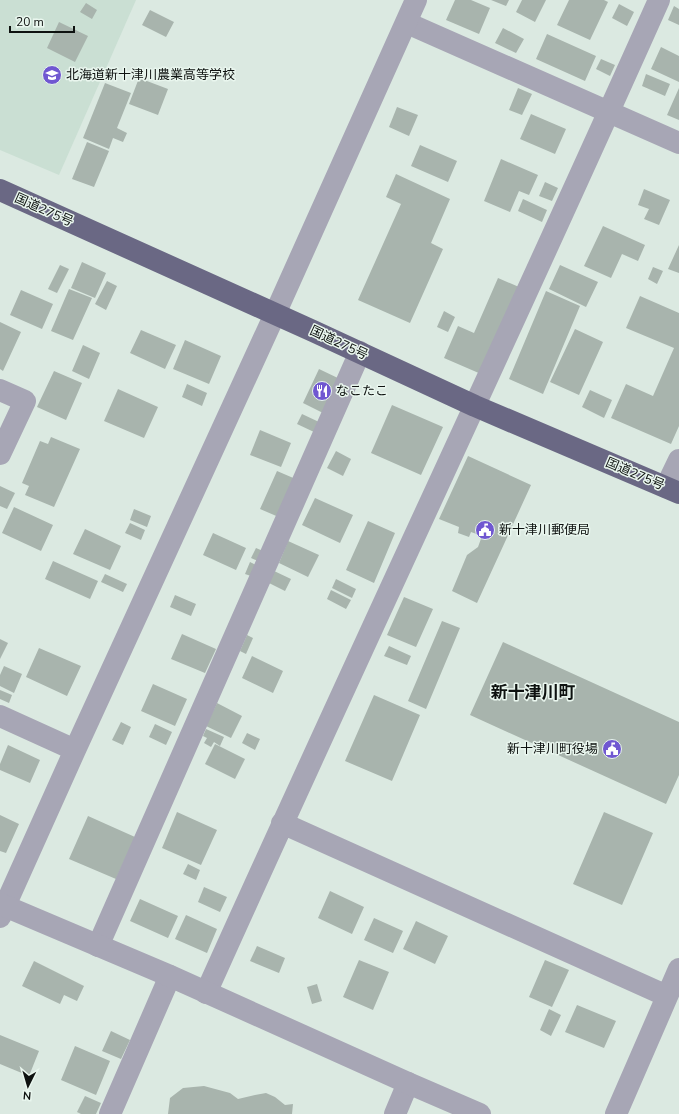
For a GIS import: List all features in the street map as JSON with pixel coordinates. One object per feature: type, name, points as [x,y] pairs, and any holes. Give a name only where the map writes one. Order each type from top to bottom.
[{"type":"highway","name":"国道275号","points":[[0,190],[360,352],[475,406],[673,490]]},
{"type":"street","points":[[416,0],[275,314],[2,909],[170,976],[480,1114]]},
{"type":"street","points":[[206,993],[282,823],[475,406],[660,0]]},
{"type":"street","points":[[406,23],[679,143]]},
{"type":"street","points":[[98,946],[360,352]]},
{"type":"street","points":[[0,390],[25,401],[0,454]]},
{"type":"street","points":[[673,490],[679,460]]},
{"type":"street","points":[[0,716],[75,750]]},
{"type":"street","points":[[282,823],[667,996]]},
{"type":"street","points":[[616,1114],[679,969]]},
{"type":"street","points":[[110,1114],[170,976]]},
{"type":"street","points":[[395,1114],[408,1083]]},
{"type":"shaded area","name":"北海道新十津川農業高等学校","points":[[0,0],[136,0],[59,175],[0,150]]},
{"type":"building","points":[[455,0],[471,0],[490,8],[479,34],[446,20]]},
{"type":"building","points":[[491,0],[509,0],[506,6]]},
{"type":"building","points":[[522,0],[546,0],[535,22],[516,12]]},
{"type":"building","points":[[569,0],[604,0],[608,2],[590,40],[557,25]]},
{"type":"building","points":[[86,3],[97,10],[92,19],[80,12]]},
{"type":"building","points":[[619,4],[634,12],[627,26],[612,18]]},
{"type":"building","points":[[674,6],[679,9],[679,25],[668,20]]},
{"type":"building","points":[[150,10],[174,22],[166,37],[142,25]]},
{"type":"building","points":[[59,22],[88,36],[75,62],[47,48]]},
{"type":"building","points":[[503,28],[524,39],[516,53],[495,43]]},
{"type":"building","points":[[547,34],[596,56],[585,81],[536,59]]},
{"type":"building","points":[[661,47],[679,56],[679,82],[651,69]]},
{"type":"building","points":[[601,59],[615,65],[610,76],[596,69]]},
{"type":"building","points":[[646,74],[670,84],[665,96],[642,86]]},
{"type":"building","points":[[139,78],[168,89],[158,115],[129,104]]},
{"type":"building","points":[[105,83],[131,93],[117,128],[127,133],[123,142],[113,138],[109,149],[83,138]]},
{"type":"building","points":[[518,88],[532,94],[522,115],[509,110]]},
{"type":"building","points":[[679,88],[679,120],[667,115]]},
{"type":"building","points":[[397,107],[418,115],[409,136],[389,127]]},
{"type":"building","points":[[531,114],[566,129],[555,154],[520,139]]},
{"type":"building","points":[[87,142],[109,151],[94,187],[72,179]]},
{"type":"building","points":[[420,145],[457,161],[448,182],[411,166]]},
{"type":"building","points":[[501,159],[538,175],[529,195],[519,191],[510,212],[484,201]]},
{"type":"building","points":[[396,174],[450,199],[431,243],[443,249],[410,323],[358,300],[401,204],[386,197]]},
{"type":"building","points":[[545,182],[558,188],[552,201],[539,196]]},
{"type":"building","points":[[644,189],[670,200],[659,225],[644,219],[649,209],[638,205]]},
{"type":"building","points":[[523,199],[547,210],[542,222],[518,211]]},
{"type":"building","points":[[603,226],[645,245],[638,261],[622,254],[611,278],[584,266]]},
{"type":"building","points":[[679,245],[679,273],[668,269]]},
{"type":"building","points":[[82,262],[106,273],[95,298],[71,288]]},
{"type":"building","points":[[60,265],[69,269],[57,293],[48,289]]},
{"type":"building","points":[[560,265],[598,282],[586,307],[549,289]]},
{"type":"building","points":[[653,267],[663,271],[657,284],[648,279]]},
{"type":"building","points":[[498,278],[519,287],[481,374],[444,358],[458,326],[474,333]]},
{"type":"building","points":[[107,281],[117,286],[106,310],[95,304]]},
{"type":"building","points":[[69,289],[92,298],[73,340],[51,331]]},
{"type":"building","points":[[21,290],[53,304],[42,329],[10,315]]},
{"type":"building","points":[[546,291],[580,306],[543,394],[509,379]]},
{"type":"building","points":[[640,296],[679,313],[679,426],[671,444],[611,418],[626,384],[653,396],[674,348],[626,328]]},
{"type":"building","points":[[444,311],[455,317],[448,332],[437,327]]},
{"type":"building","points":[[0,322],[21,332],[3,371],[0,369]]},
{"type":"building","points":[[575,329],[603,342],[579,395],[550,382]]},
{"type":"building","points":[[141,330],[176,345],[165,369],[130,353]]},
{"type":"building","points":[[185,340],[221,356],[209,384],[173,369]]},
{"type":"building","points":[[83,345],[100,353],[89,379],[72,371]]},
{"type":"building","name":"なこたこ","points":[[319,369],[342,380],[325,414],[303,403]]},
{"type":"building","points":[[54,371],[82,383],[66,420],[37,407]]},
{"type":"building","points":[[187,384],[207,393],[202,406],[182,397]]},
{"type":"building","points":[[118,389],[158,407],[144,438],[104,421]]},
{"type":"building","points":[[590,390],[612,400],[604,418],[582,407]]},
{"type":"building","points":[[392,405],[443,427],[421,475],[371,453]]},
{"type":"building","points":[[302,414],[319,422],[314,432],[297,424]]},
{"type":"building","points":[[260,430],[291,443],[281,467],[250,455]]},
{"type":"building","points":[[51,437],[80,449],[54,507],[25,495],[29,486],[22,483],[40,441],[48,444]]},
{"type":"building","points":[[336,451],[351,459],[343,476],[327,468]]},
{"type":"building","name":"新十津川郵便局","points":[[468,456],[531,485],[477,603],[452,591],[467,555],[478,547],[482,536],[471,532],[469,537],[458,533],[459,527],[439,519]]},
{"type":"building","points":[[277,471],[298,480],[281,518],[260,509]]},
{"type":"building","points":[[0,486],[15,493],[7,509],[0,506]]},
{"type":"building","points":[[315,498],[353,515],[340,543],[302,525]]},
{"type":"building","points":[[14,507],[53,525],[41,551],[2,533]]},
{"type":"building","points":[[134,509],[151,516],[147,527],[130,520]]},
{"type":"building","points":[[368,521],[395,533],[374,583],[346,570]]},
{"type":"building","points":[[130,523],[145,530],[141,540],[125,533]]},
{"type":"building","points":[[85,529],[121,546],[110,570],[73,554]]},
{"type":"building","points":[[213,533],[246,548],[236,570],[203,555]]},
{"type":"building","points":[[288,541],[319,555],[308,577],[279,563]]},
{"type":"building","points":[[256,548],[263,551],[258,561],[251,558]]},
{"type":"building","points":[[53,561],[98,581],[90,599],[45,579]]},
{"type":"building","points":[[250,562],[256,565],[251,576],[245,574]]},
{"type":"building","points":[[272,570],[291,579],[285,591],[267,582]]},
{"type":"building","points":[[105,574],[127,584],[123,592],[101,582]]},
{"type":"building","points":[[336,579],[356,589],[352,598],[332,588]]},
{"type":"building","points":[[331,590],[351,600],[346,609],[327,599]]},
{"type":"building","points":[[175,595],[196,604],[191,616],[170,607]]},
{"type":"building","points":[[404,597],[433,609],[416,647],[387,635]]},
{"type":"building","points":[[442,621],[460,628],[426,709],[408,701]]},
{"type":"building","points":[[182,634],[216,649],[205,673],[171,659]]},
{"type":"building","points":[[247,635],[253,638],[246,654],[240,651]]},
{"type":"building","points":[[0,639],[8,643],[0,659]]},
{"type":"building","name":"新十津川町役場","points":[[503,642],[679,722],[679,775],[666,804],[470,715]]},
{"type":"building","points":[[389,646],[411,656],[407,665],[384,656]]},
{"type":"building","points":[[39,648],[81,666],[67,696],[26,677]]},
{"type":"building","points":[[252,656],[283,671],[273,693],[242,678]]},
{"type":"building","points":[[4,666],[22,674],[14,693],[0,686],[0,675]]},
{"type":"building","points":[[153,684],[187,699],[175,726],[141,711]]},
{"type":"building","points":[[0,690],[12,695],[9,703],[0,699]]},
{"type":"building","points":[[374,695],[420,715],[392,781],[345,761]]},
{"type":"building","points":[[217,703],[242,716],[231,738],[206,726]]},
{"type":"building","points":[[121,722],[131,727],[123,745],[112,740]]},
{"type":"building","points":[[155,724],[172,732],[166,745],[149,737]]},
{"type":"building","points":[[206,729],[224,737],[220,746],[214,742],[211,747],[204,743],[207,738],[203,736]]},
{"type":"building","points":[[247,733],[260,739],[255,750],[242,743]]},
{"type":"building","points":[[215,744],[245,759],[235,779],[205,764]]},
{"type":"building","points":[[8,745],[40,760],[30,783],[0,770],[0,764]]},
{"type":"building","points":[[177,812],[217,830],[201,865],[162,848]]},
{"type":"building","points":[[604,812],[653,833],[622,905],[573,884]]},
{"type":"building","points":[[0,815],[19,824],[6,853],[0,851]]},
{"type":"building","points":[[88,816],[135,837],[116,879],[69,859]]},
{"type":"building","points":[[188,864],[200,870],[196,880],[183,874]]},
{"type":"building","points":[[204,887],[227,897],[220,912],[198,902]]},
{"type":"building","points":[[330,891],[364,907],[352,934],[318,918]]},
{"type":"building","points":[[140,899],[178,916],[168,938],[130,921]]},
{"type":"building","points":[[186,915],[217,929],[207,953],[175,939]]},
{"type":"building","points":[[374,918],[403,931],[393,953],[364,940]]},
{"type":"building","points":[[416,921],[448,936],[435,964],[403,949]]},
{"type":"building","points":[[257,946],[285,958],[279,973],[250,961]]},
{"type":"building","points":[[359,960],[389,972],[373,1010],[343,997]]},
{"type":"building","points":[[545,960],[569,970],[552,1007],[529,997]]},
{"type":"building","points":[[34,961],[84,986],[77,1001],[64,995],[60,1004],[22,986]]},
{"type":"building","points":[[317,984],[322,1001],[312,1004],[307,987]]},
{"type":"building","points":[[577,1005],[616,1021],[604,1048],[565,1032]]},
{"type":"building","points":[[549,1009],[561,1015],[551,1036],[540,1030]]},
{"type":"building","points":[[111,1031],[130,1040],[121,1059],[102,1051]]},
{"type":"building","points":[[0,1035],[39,1051],[29,1076],[0,1064]]},
{"type":"building","points":[[75,1046],[110,1061],[96,1095],[61,1080]]},
{"type":"building","points":[[204,1086],[230,1093],[238,1099],[266,1093],[275,1097],[285,1105],[293,1104],[292,1114],[168,1114],[170,1098],[183,1088]]},
{"type":"building","points":[[85,1096],[101,1103],[96,1114],[81,1114],[77,1112]]},
{"type":"place","name":"北海道新十津川農業高等学校","points":[[52,75]]},
{"type":"place","name":"なこたこ","points":[[322,391]]},
{"type":"place","name":"新十津川郵便局","points":[[485,530]]},
{"type":"place","name":"新十津川町役場","points":[[612,749]]},
{"type":"district","name":"新十津川町","points":[[533,692]]}]
